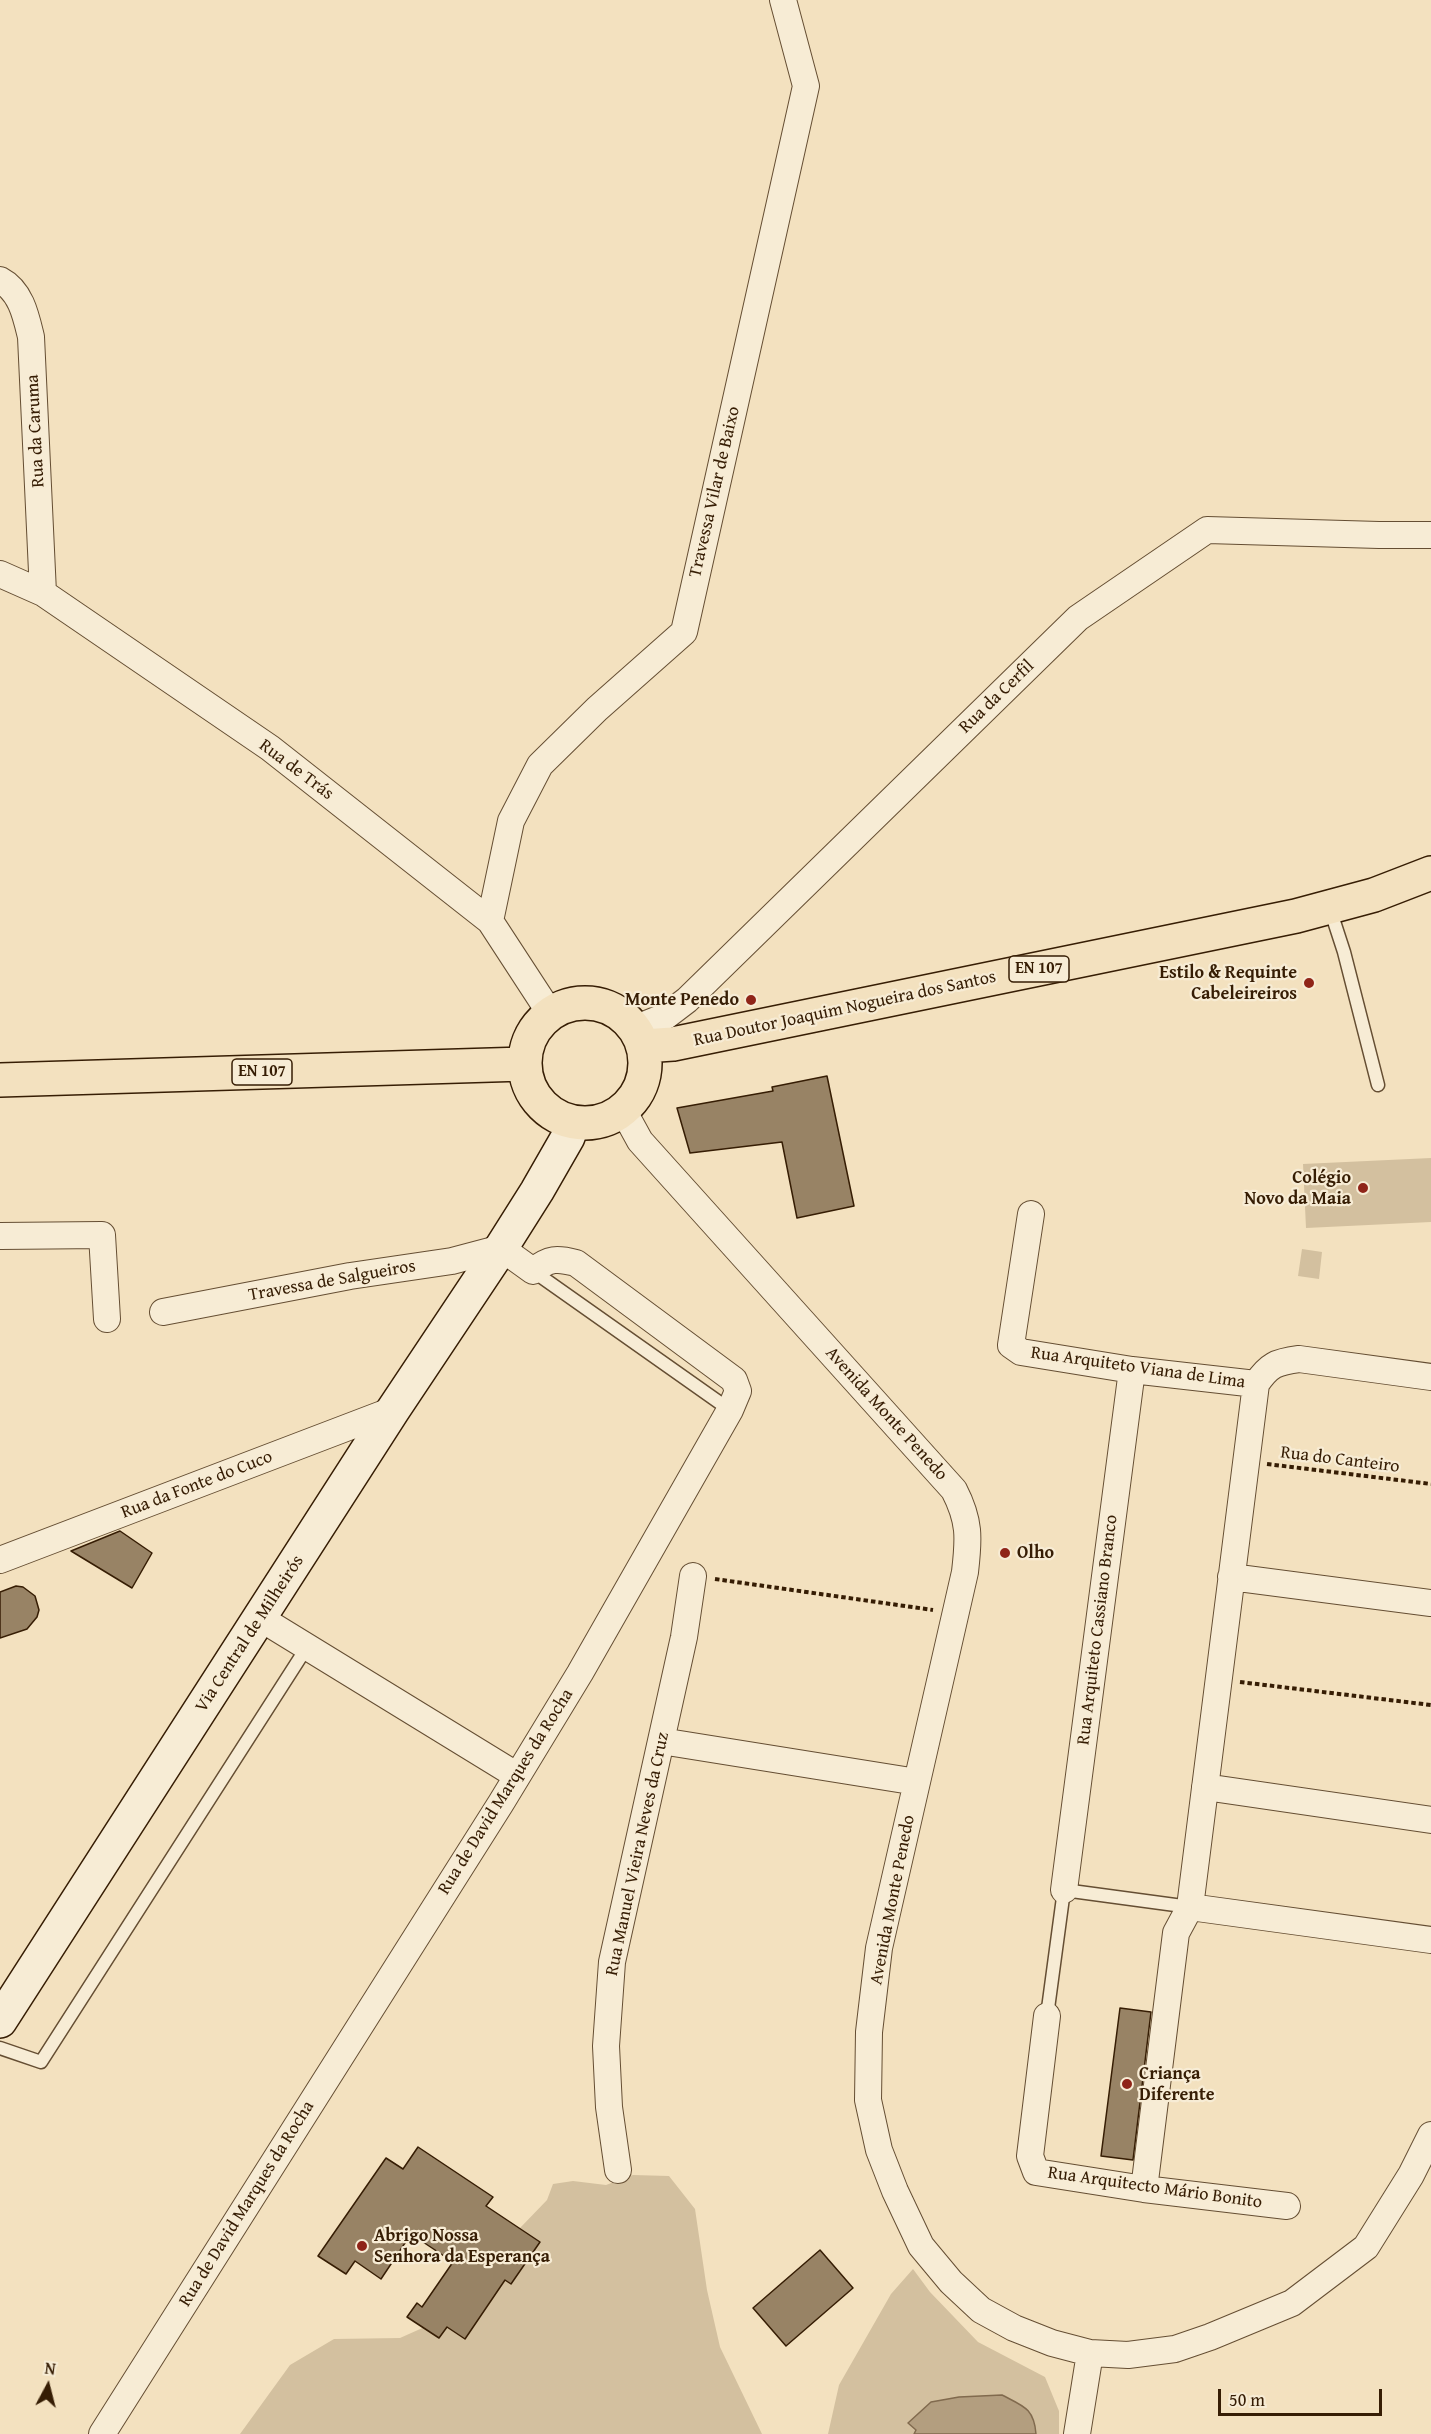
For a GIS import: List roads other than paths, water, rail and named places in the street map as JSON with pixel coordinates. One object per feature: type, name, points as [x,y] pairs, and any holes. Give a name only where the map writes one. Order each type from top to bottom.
[{"type":"main road","name":"Rua Doutor Joaquim Nogueira dos Santos","points":[[639,1037],[683,1042],[1329,908],[1374,895],[1431,873]]},
{"type":"main road","points":[[575,1004],[602,1005],[614,1011],[639,1037],[645,1074],[633,1100],[623,1110],[600,1122],[573,1123],[557,1117],[544,1108],[533,1095],[526,1080],[524,1064],[531,1035],[550,1013],[575,1004]]},
{"type":"main road","name":"EN 107","points":[[0,1080],[524,1064]]},
{"type":"street","name":"Travessa Vilar de Baixo","points":[[490,921],[511,821],[540,765],[597,709],[684,632],[806,86],[783,0]]},
{"type":"street","name":"Rua da Caruma","points":[[0,280],[6,283],[22,304],[31,337],[43,593]]},
{"type":"street","name":"Rua da Cerfil","points":[[639,1037],[687,1000],[1078,618],[1207,530],[1431,535]]},
{"type":"street","name":"Rua de Trás","points":[[0,574],[43,593],[270,748],[490,921],[550,1013]]},
{"type":"street","name":"Avenida Monte Penedo","points":[[623,1110],[640,1141],[954,1490],[965,1511],[968,1541],[965,1572],[879,1948],[869,2032],[868,2100],[879,2150],[921,2246],[951,2282],[981,2310],[1014,2328],[1052,2343],[1090,2353],[1128,2355],[1175,2349],[1292,2303],[1366,2247],[1411,2175],[1431,2135]]},
{"type":"street","name":"Via Central de Milheirós","points":[[0,2021],[393,1410],[501,1248],[537,1191],[568,1137],[573,1123]]},
{"type":"street","name":"Rua Arquiteto Viana de Lima","points":[[1032,1214],[1011,1345],[1021,1352],[1132,1370],[1256,1384]]},
{"type":"street","points":[[0,1236],[102,1235],[107,1319]]},
{"type":"street","name":"Rua de David Marques da Rocha","points":[[102,2434],[580,1673],[730,1410],[738,1390],[734,1380],[576,1263],[561,1259],[545,1261],[533,1271],[501,1248]]},
{"type":"street","name":"Travessa de Salgueiros","points":[[163,1312],[350,1276],[452,1261],[501,1248]]},
{"type":"street","points":[[1144,2188],[1176,1933],[1190,1907],[1256,1384],[1265,1371],[1279,1362],[1299,1359],[1431,1377]]},
{"type":"street","name":"Rua Arquiteto Cassiano Branco","points":[[1064,1890],[1132,1370]]},
{"type":"street","name":"Rua da Fonte do Cuco","points":[[0,1560],[393,1410]]},
{"type":"street","name":"Rua Manuel Vieira Neves da Cruz","points":[[618,2170],[609,2107],[606,2046],[612,1962],[684,1637],[693,1575]]},
{"type":"street","points":[[1231,1577],[1431,1603]]},
{"type":"street","points":[[260,1618],[516,1775]]},
{"type":"street","points":[[661,1741],[917,1782]]},
{"type":"street","points":[[1205,1787],[1431,1820]]},
{"type":"street","points":[[1190,1907],[1431,1940]]},
{"type":"street","name":"Rua Arquitecto Mário Bonito","points":[[1047,2016],[1030,2156],[1036,2172],[1287,2206]]},
{"type":"street","points":[[1077,2434],[1090,2353]]},
{"type":"lane","points":[[1329,908],[1344,952],[1378,1085]]},
{"type":"lane","points":[[0,2048],[41,2062],[307,1647]]},
{"type":"lane","points":[[1047,2016],[1064,1890],[1190,1907]]},
{"type":"place","name":"Estilo & Requinte Cabeleireiros","points":[[1309,983]]},
{"type":"place","name":"Monte Penedo","points":[[751,1000]]},
{"type":"place","name":"Colégio Novo da Maia","points":[[1363,1188]]},
{"type":"place","name":"Olho","points":[[1005,1553]]},
{"type":"place","name":"Criança Diferente","points":[[1127,2084]]},
{"type":"place","name":"Abrigo Nossa Senhora da Esperança","points":[[362,2246]]}]
